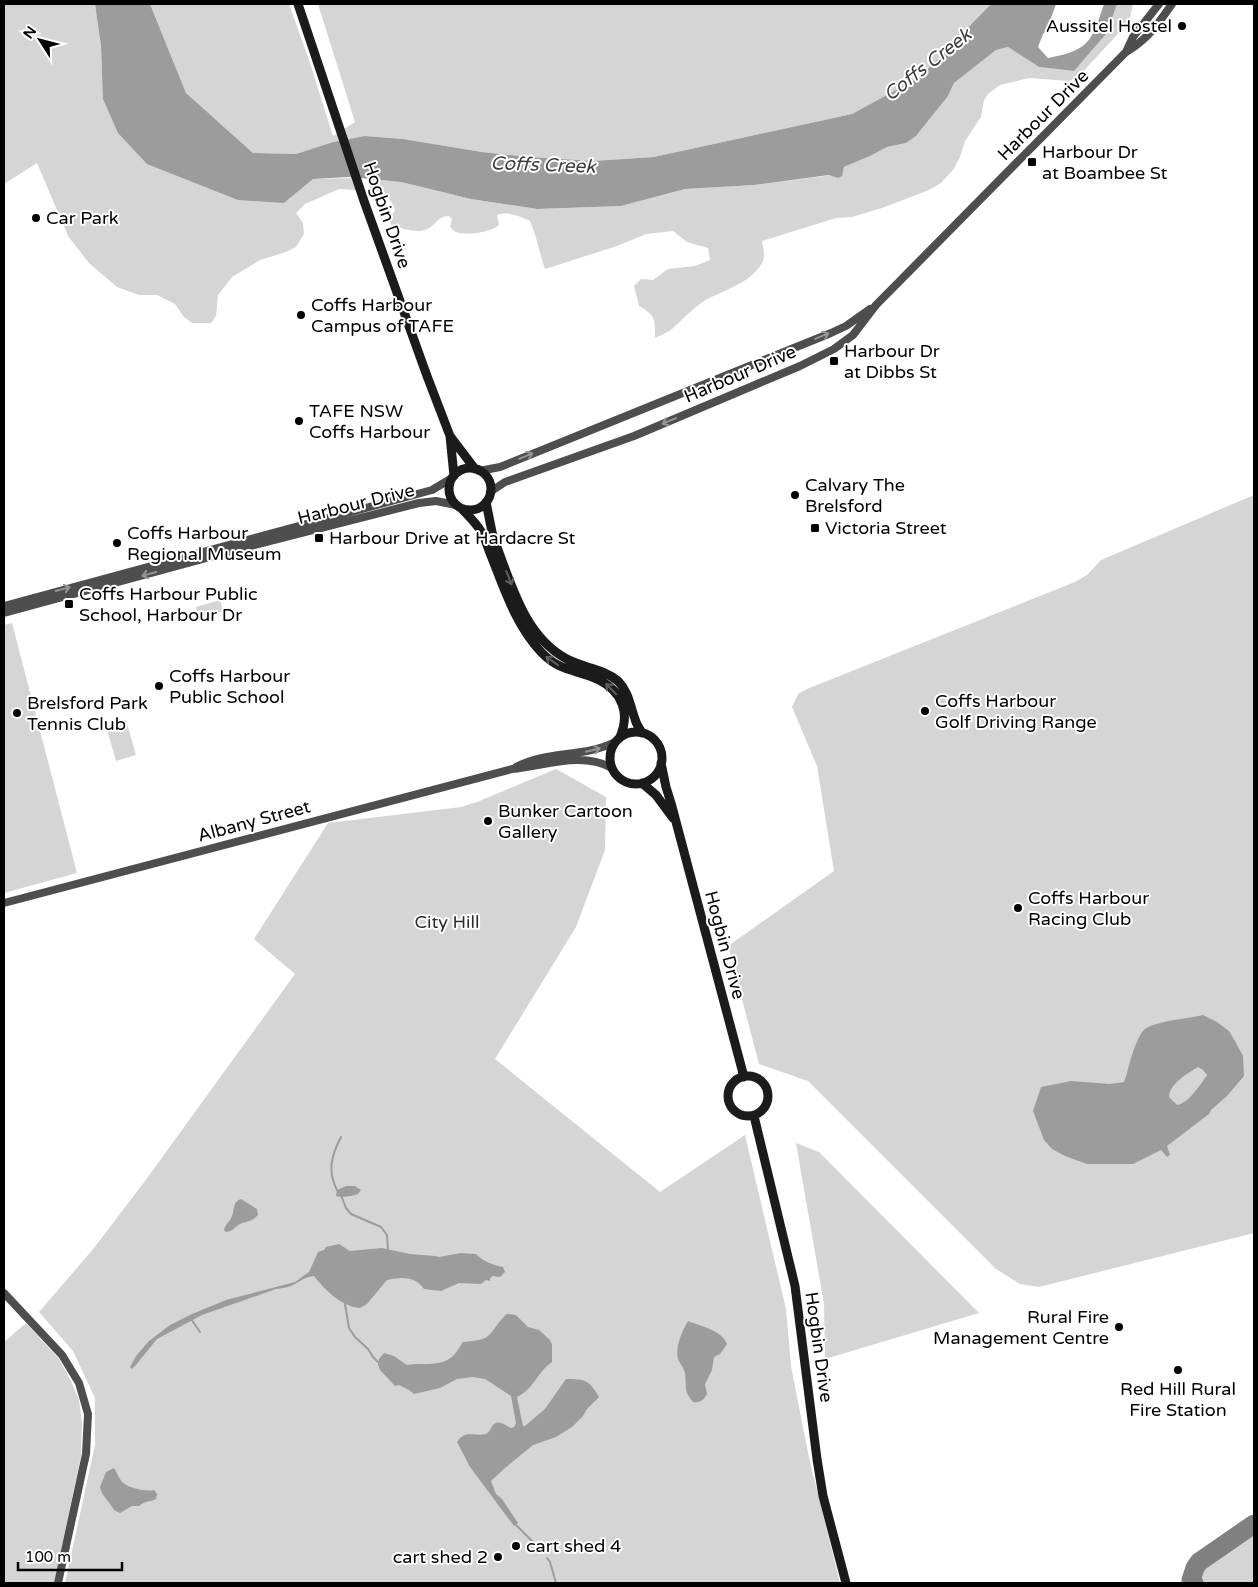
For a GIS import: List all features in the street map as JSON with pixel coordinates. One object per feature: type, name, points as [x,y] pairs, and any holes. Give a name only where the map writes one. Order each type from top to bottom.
[{"type":"main road","name":"Hogbin Drive","points":[[298,4],[399,300],[450,436],[453,477]]},
{"type":"main road","name":"Hogbin Drive","points":[[450,436],[477,470]]},
{"type":"main road","points":[[618,740],[634,732],[642,733],[653,739],[661,752],[661,763],[654,776],[642,783],[627,782],[619,778],[612,768],[610,755],[626,720],[617,694],[597,678],[571,671],[554,663],[535,645],[512,608],[483,535],[472,519],[450,496],[449,484],[453,477],[463,469],[477,470],[488,480],[490,492],[486,502],[495,542],[521,608],[533,629],[548,647],[557,654],[568,660],[603,672],[617,681],[627,695],[635,720],[642,733]]},
{"type":"main road","points":[[459,507],[476,509],[486,502]]},
{"type":"main road","name":"Hogbin Drive","points":[[661,763],[744,1077]]},
{"type":"main road","name":"Hogbin Drive","points":[[642,783],[656,795],[675,821]]},
{"type":"main road","points":[[744,1077],[754,1077],[760,1080],[768,1090],[769,1097],[764,1110],[754,1116],[738,1114],[728,1098],[731,1085],[736,1080],[744,1077]]},
{"type":"main road","name":"Hogbin Drive","points":[[754,1116],[795,1286],[823,1496],[846,1583]]},
{"type":"street","name":"Harbour Drive","points":[[1126,52],[1133,37],[1159,4]]},
{"type":"street","name":"Harbour Drive","points":[[490,492],[505,482],[634,436],[834,349],[853,335],[876,305],[1126,52],[1140,44],[1158,24],[1172,4]]},
{"type":"street","name":"Harbour Drive","points":[[477,470],[500,466],[831,333],[846,326],[876,305]]},
{"type":"street","name":"Harbour Drive","points":[[4,606],[432,490],[453,477]]},
{"type":"street","name":"Harbour Drive","points":[[4,613],[400,508],[436,501],[459,507]]},
{"type":"street","name":"Albany Street","points":[[512,769],[526,762],[559,754],[591,751],[618,740]]},
{"type":"street","name":"Albany Street","points":[[4,903],[512,769],[579,760],[600,762],[612,768]]},
{"type":"street","points":[[4,1293],[62,1355],[79,1383],[88,1414],[86,1454],[58,1583]]},
{"type":"green space","points":[[4,4],[95,4],[101,46],[102,70],[284,203],[313,179],[352,178],[356,190],[339,189],[305,204],[296,213],[303,223],[304,234],[296,247],[260,260],[232,277],[218,295],[216,316],[211,323],[192,323],[184,317],[175,304],[157,295],[139,295],[117,287],[89,263],[68,236],[37,163],[4,184]]},
{"type":"green space","points":[[150,4],[289,4],[333,136],[355,122],[318,4],[991,4],[920,77],[852,114],[654,157],[593,161],[482,152],[403,139],[365,136],[333,142],[296,154],[253,153],[186,93]]},
{"type":"green space","points":[[1117,4],[1133,4],[1129,22],[1078,77],[1069,81],[1029,78],[1000,85],[988,94],[984,100],[981,117],[965,141],[960,157],[953,170],[941,183],[929,190],[882,208],[852,217],[836,218],[762,241],[764,258],[751,276],[736,286],[704,301],[672,329],[655,338],[655,326],[652,316],[639,306],[634,286],[641,279],[653,280],[668,269],[695,266],[710,260],[708,248],[687,242],[673,231],[646,234],[617,246],[545,269],[530,221],[514,215],[501,214],[497,215],[499,225],[496,227],[472,233],[454,231],[450,227],[452,219],[449,216],[441,218],[428,229],[421,231],[392,226],[389,221],[395,210],[394,206],[383,193],[371,190],[367,179],[401,182],[471,199],[537,209],[621,206],[685,189],[754,185],[842,173],[844,167],[887,147],[906,143],[916,136],[948,96],[954,83],[996,50],[1008,47],[1039,67],[1074,71],[1107,33]]},
{"type":"green space","name":"Coffs Harbour Racing Club","points":[[1254,495],[1254,1233],[1039,1287],[1020,1284],[996,1269],[808,1081],[759,1064],[728,946],[834,871],[817,766],[792,707],[798,694],[807,689],[1075,582],[1087,575],[1101,560]]},
{"type":"green space","points":[[220,600],[223,611],[199,618],[196,607]]},
{"type":"green space","points":[[12,623],[77,873],[4,893],[4,625]]},
{"type":"green space","points":[[126,720],[136,755],[116,761],[106,726]]},
{"type":"green space","name":"City Hill","points":[[556,769],[606,797],[605,850],[576,927],[495,1059],[660,1192],[745,1135],[786,1309],[791,1366],[809,1458],[840,1583],[65,1583],[95,1445],[95,1398],[73,1351],[39,1312],[94,1248],[145,1181],[295,974],[254,939],[328,823],[461,807]]},
{"type":"green space","points":[[796,1143],[819,1152],[979,1313],[825,1359],[824,1304]]},
{"type":"green space","points":[[26,1323],[59,1359],[79,1400],[82,1423],[81,1456],[54,1583],[4,1583],[4,1342]]},
{"type":"green space","points":[[1254,1534],[1254,1583],[1201,1583],[1201,1577],[1207,1567]]},
{"type":"water","name":"Coffs Creek","points":[[95,4],[150,4],[186,93],[253,153],[296,154],[333,142],[365,136],[403,139],[482,152],[593,161],[654,157],[852,114],[920,77],[991,4],[1056,4],[1050,21],[1050,27],[1043,34],[1038,47],[1048,58],[1073,52],[1081,47],[1092,36],[1104,4],[1117,4],[1107,33],[1074,71],[1039,67],[1008,47],[996,50],[954,83],[948,96],[916,136],[906,143],[887,147],[844,167],[842,176],[838,178],[829,175],[754,185],[685,189],[621,206],[537,209],[471,199],[401,182],[349,177],[313,179],[284,203],[238,200],[147,164],[118,133],[103,99],[101,46]]},
{"type":"water","points":[[1203,1015],[1229,1031],[1243,1056],[1244,1076],[1209,1114],[1167,1146],[1170,1155],[1167,1157],[1161,1150],[1133,1164],[1087,1164],[1052,1149],[1044,1140],[1033,1111],[1041,1087],[1071,1081],[1110,1084],[1124,1082],[1134,1050],[1143,1031],[1154,1025]],"holes":[[[1198,1067],[1207,1075],[1198,1088],[1186,1101],[1177,1105],[1169,1097],[1172,1088],[1189,1072]]]},
{"type":"water","points":[[346,1186],[355,1186],[361,1190],[358,1194],[344,1197],[336,1196],[337,1190]]},
{"type":"water","points":[[241,1199],[257,1209],[258,1215],[252,1220],[226,1232],[224,1230],[231,1218],[235,1204]]},
{"type":"water","points":[[339,1244],[350,1251],[382,1248],[410,1254],[439,1257],[461,1253],[476,1254],[489,1263],[503,1267],[505,1272],[500,1277],[493,1276],[490,1278],[490,1281],[486,1280],[481,1284],[459,1283],[441,1291],[424,1289],[416,1282],[407,1278],[387,1280],[367,1304],[360,1308],[340,1301],[328,1292],[314,1276],[305,1278],[289,1287],[276,1289],[202,1315],[157,1339],[135,1366],[132,1369],[130,1367],[136,1356],[149,1341],[170,1325],[226,1300],[295,1282],[309,1272],[318,1252],[326,1247]]},
{"type":"water","points":[[507,1314],[516,1315],[528,1327],[539,1330],[552,1344],[552,1362],[528,1389],[517,1397],[523,1426],[545,1409],[566,1379],[583,1380],[592,1387],[599,1397],[572,1427],[556,1437],[533,1445],[491,1481],[496,1494],[502,1499],[518,1523],[514,1526],[470,1467],[457,1442],[463,1436],[486,1434],[496,1423],[502,1423],[511,1428],[514,1427],[516,1423],[511,1396],[485,1379],[473,1377],[457,1379],[440,1388],[414,1394],[399,1385],[395,1386],[380,1370],[378,1365],[379,1359],[384,1353],[394,1356],[407,1365],[444,1362],[454,1355],[463,1342],[486,1338]]},
{"type":"water","points":[[688,1321],[716,1332],[727,1344],[720,1354],[714,1357],[712,1370],[705,1384],[707,1394],[698,1402],[693,1402],[688,1394],[684,1369],[677,1354],[683,1329]]},
{"type":"water","points":[[114,1468],[119,1478],[126,1485],[136,1489],[154,1490],[157,1494],[156,1499],[139,1506],[132,1506],[120,1513],[114,1510],[102,1494],[100,1487],[106,1472]]},
{"type":"waterway","points":[[338,1192],[331,1171],[333,1157],[341,1137]]},
{"type":"waterway","points":[[341,1195],[346,1208],[351,1214],[381,1227],[387,1235],[388,1250]]},
{"type":"waterway","points":[[345,1304],[349,1328],[378,1362]]},
{"type":"waterway","points":[[191,1319],[200,1332]]},
{"type":"waterway","points":[[516,1525],[543,1552]]},
{"type":"waterway","points":[[547,1558],[556,1583]]},
{"type":"taxiway","points":[[1194,1583],[1191,1580],[1199,1562],[1254,1524]]},
{"type":"place","name":"Aussitel Hostel","points":[[1182,26]]},
{"type":"place","name":"Harbour Dr at Boambee St","points":[[1032,162]]},
{"type":"place","name":"Car Park","points":[[36,218]]},
{"type":"place","name":"Coffs Harbour Campus of TAFE","points":[[301,315]]},
{"type":"place","name":"Harbour Dr at Dibbs St","points":[[834,361]]},
{"type":"place","name":"TAFE NSW Coffs Harbour","points":[[299,421]]},
{"type":"place","name":"Calvary The Brelsford","points":[[795,495]]},
{"type":"place","name":"Victoria Street","points":[[815,528]]},
{"type":"place","name":"Harbour Drive at Hardacre St","points":[[319,538]]},
{"type":"place","name":"Coffs Harbour Regional Museum","points":[[117,543]]},
{"type":"place","name":"Coffs Harbour Public School, Harbour Dr","points":[[69,604]]},
{"type":"place","name":"Coffs Harbour Public School","points":[[159,686]]},
{"type":"place","name":"Coffs Harbour Golf Driving Range","points":[[925,711]]},
{"type":"place","name":"Brelsford Park Tennis Club","points":[[17,713]]},
{"type":"place","name":"Bunker Cartoon Gallery","points":[[488,821]]},
{"type":"place","name":"Coffs Harbour Racing Club","points":[[1018,908]]},
{"type":"place","name":"Rural Fire Management Centre","points":[[1119,1327]]},
{"type":"place","name":"Red Hill Rural Fire Station","points":[[1178,1370]]},
{"type":"place","name":"cart shed 4","points":[[516,1546]]},
{"type":"place","name":"cart shed 2","points":[[498,1557]]}]
